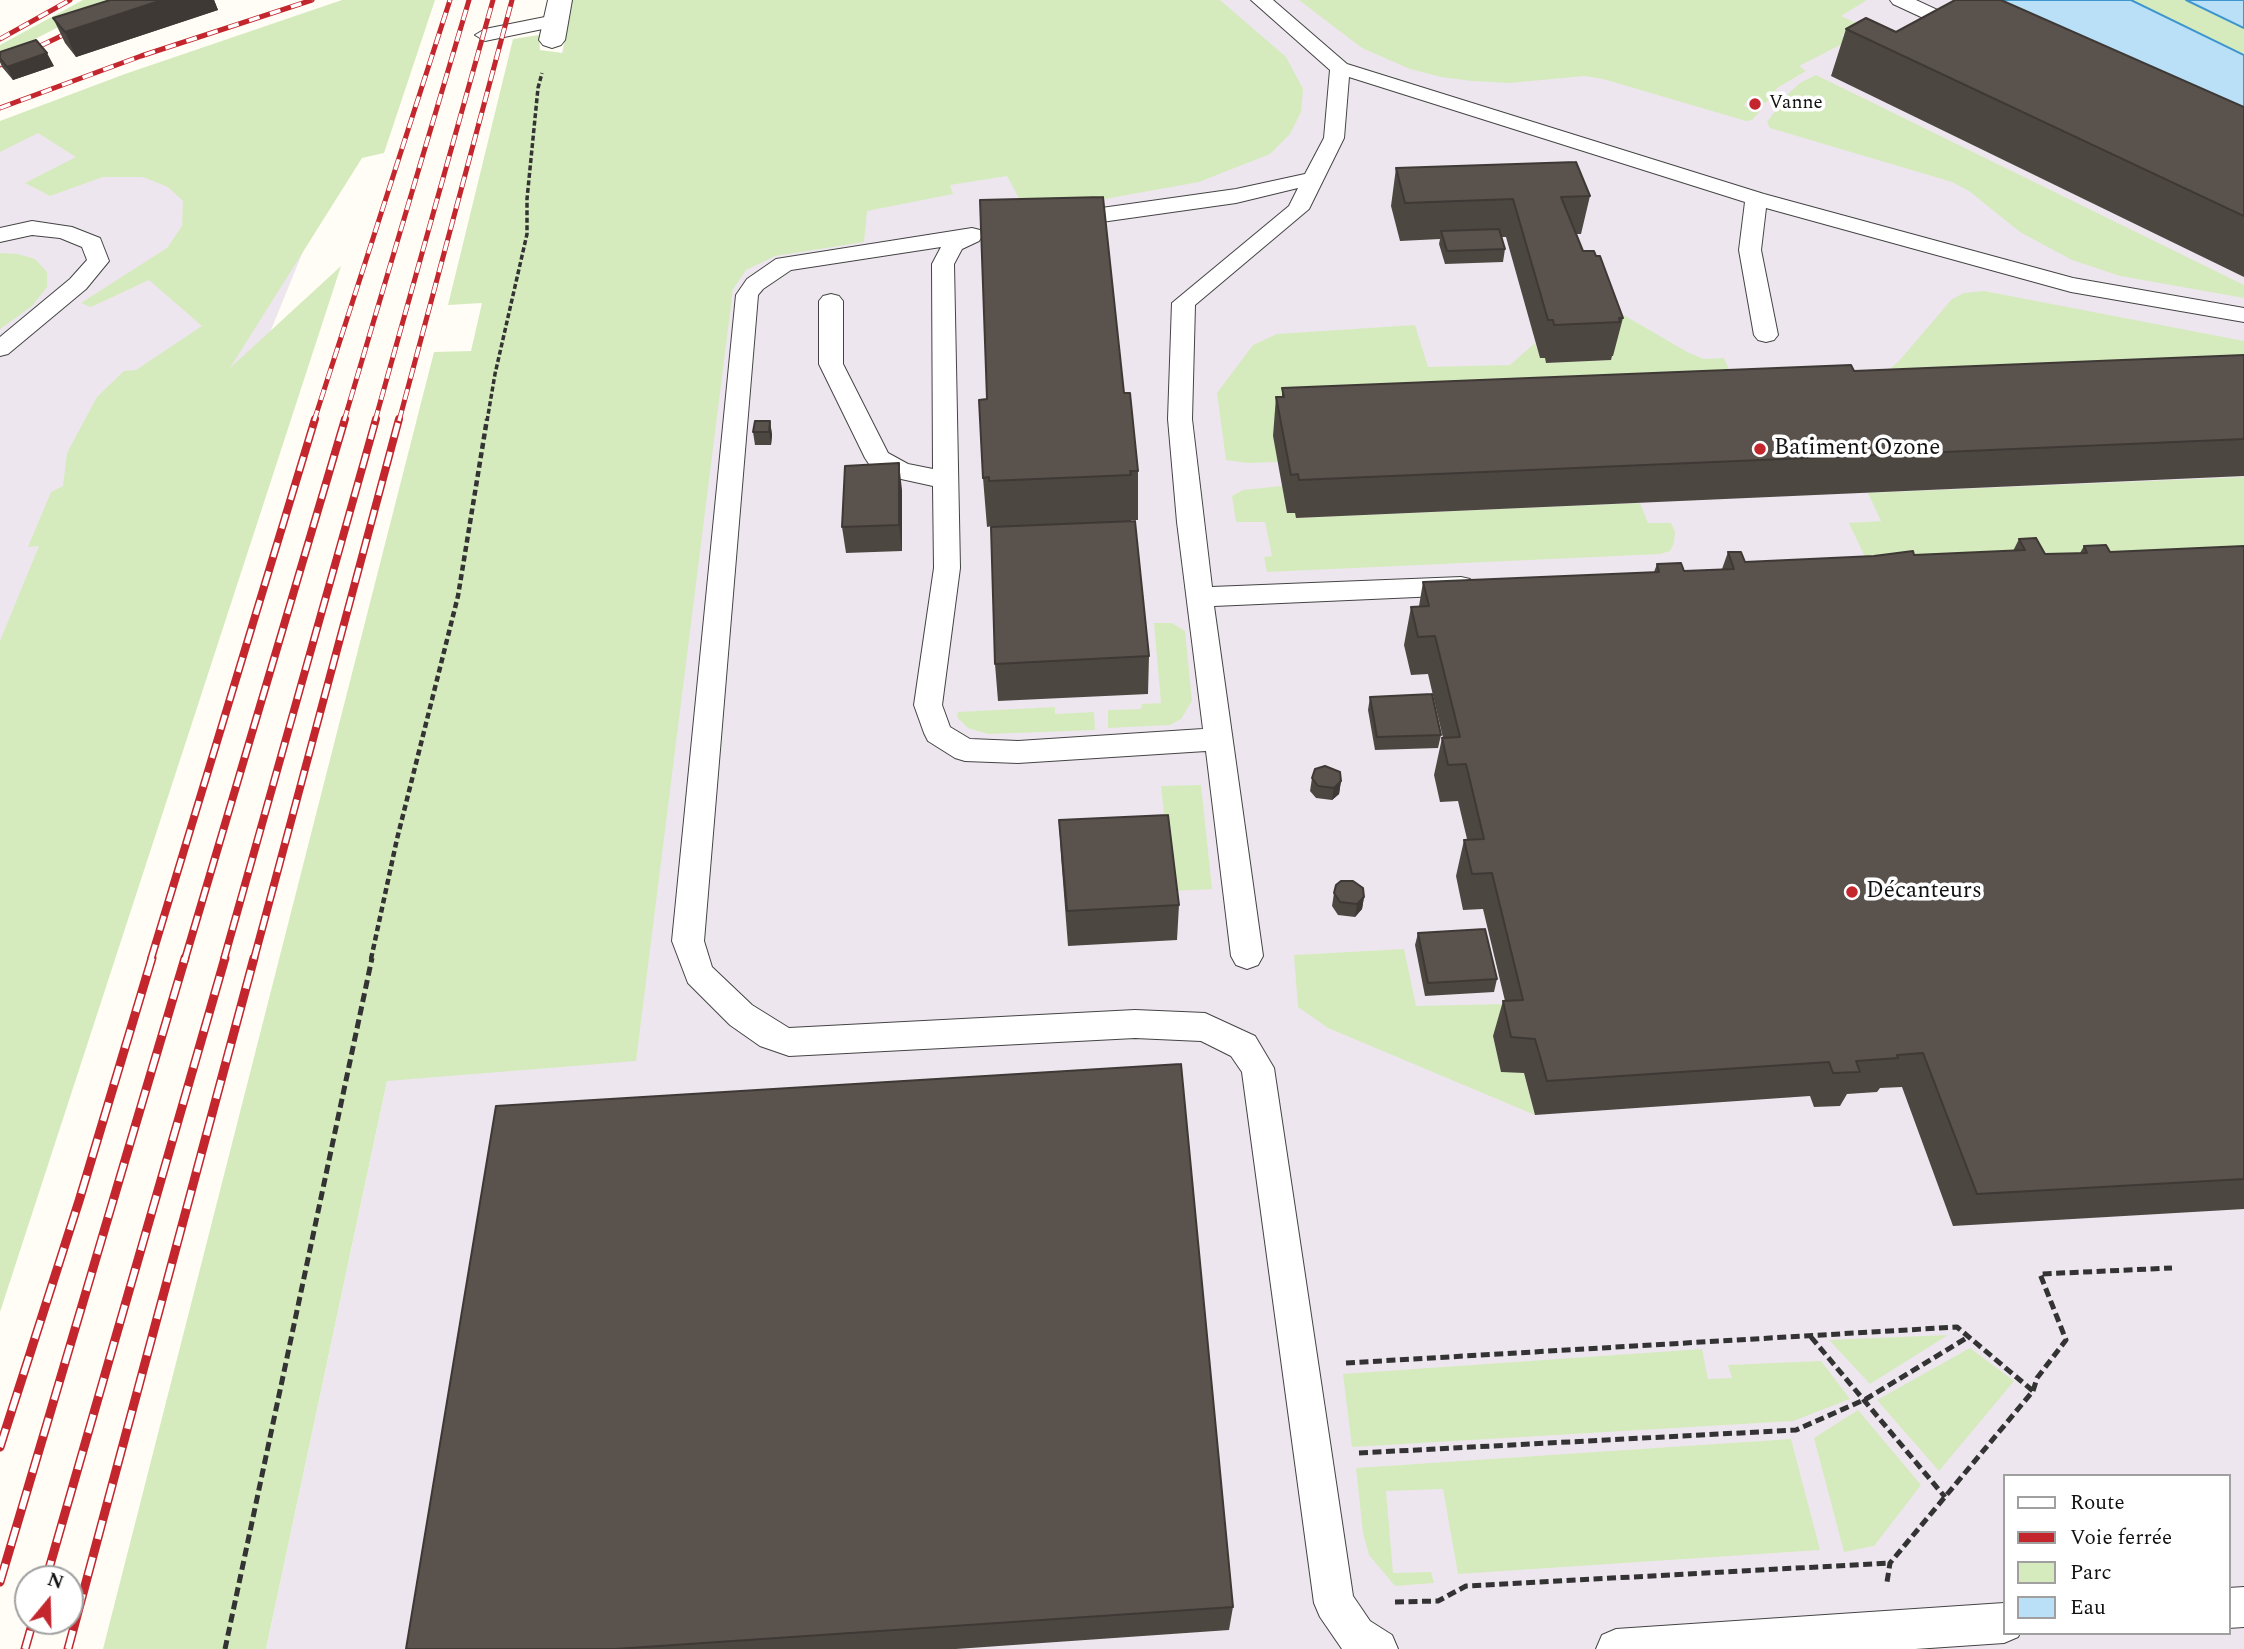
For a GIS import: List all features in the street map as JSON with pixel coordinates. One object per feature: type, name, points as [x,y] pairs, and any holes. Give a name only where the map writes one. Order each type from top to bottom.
[{"type":"lane","points":[[1261,0],[1340,68],[1756,199],[2071,285],[2244,315]]},
{"type":"lane","points":[[1900,0],[1986,40]]},
{"type":"lane","points":[[485,35],[556,20]]},
{"type":"lane","points":[[1247,956],[1199,597],[1180,419],[1184,303],[1298,209],[1334,138],[1340,68]]},
{"type":"lane","points":[[1040,224],[1236,196],[1314,178]]},
{"type":"lane","points":[[1756,199],[1750,250],[1766,335]]},
{"type":"lane","points":[[0,235],[32,228],[64,232],[92,243],[97,261],[78,284],[0,349]]},
{"type":"lane","points":[[1218,739],[1018,752],[965,750],[938,733],[928,705],[947,568],[943,264],[953,245],[982,234],[784,264],[754,284],[747,295],[688,941],[699,974],[741,1015],[771,1036],[789,1042],[1135,1024],[1205,1027],[1243,1046],[1258,1068],[1334,1603],[1356,1635],[1378,1649]]},
{"type":"lane","points":[[831,301],[831,364],[878,458],[901,471],[946,480]]},
{"type":"lane","points":[[1199,597],[1486,585]]},
{"type":"lane","points":[[1616,1649],[2002,1623]]},
{"type":"path","points":[[225,1649],[397,839],[458,596],[495,374],[527,234],[527,199],[538,88],[556,20]]},
{"type":"path","points":[[1855,1633],[1888,1581],[1890,1563],[2033,1391],[2037,1378],[2066,1340],[2040,1274],[2172,1268]]},
{"type":"path","points":[[1300,1366],[1957,1327],[2033,1391]]},
{"type":"path","points":[[1811,1337],[1866,1399],[1945,1497]]},
{"type":"path","points":[[1313,1455],[1796,1430],[1866,1399],[1968,1337]]},
{"type":"path","points":[[1334,1603],[1438,1601],[1466,1586],[1890,1563]]},
{"type":"shaded area","points":[[571,0],[2244,0],[2244,1649],[266,1649],[387,1081]]},
{"type":"shaded area","points":[[374,77],[0,996],[0,127]]},
{"type":"green space","points":[[83,0],[111,0],[0,57],[0,45]]},
{"type":"green space","points":[[342,0],[435,0],[384,153],[362,158],[230,368],[341,266],[0,1312],[0,641],[39,546],[28,547],[51,492],[63,486],[67,453],[97,397],[124,371],[136,370],[202,326],[149,280],[91,307],[81,303],[167,248],[182,226],[183,201],[168,187],[143,177],[103,177],[50,196],[25,183],[76,157],[38,133],[0,152],[0,121],[125,74]]},
{"type":"green space","points":[[571,0],[1220,0],[1286,57],[1303,89],[1301,112],[1290,134],[1270,154],[1199,182],[1027,213],[1007,176],[950,185],[953,194],[867,211],[864,242],[775,256],[746,270],[733,289],[636,1061],[387,1081],[266,1649],[103,1649],[434,352],[471,351],[482,303],[448,305],[513,39],[539,35],[540,50],[563,53]]},
{"type":"green space","points":[[1299,0],[1867,0],[1841,16],[1869,29],[1841,35],[1850,40],[1799,66],[1806,71],[1777,88],[1766,103],[1749,98],[1744,106],[1760,111],[1752,120],[1746,121],[1585,76],[1509,83],[1441,77],[1410,69],[1362,48]]},
{"type":"green space","points":[[2131,0],[2186,0],[2244,28],[2244,55]]},
{"type":"green space","points":[[1816,75],[2244,285],[2244,298],[2120,276],[2072,260],[2020,232],[1969,191],[1952,182],[1770,128],[1767,122],[1789,93],[1800,83]]},
{"type":"green space","points":[[0,253],[35,259],[47,272],[47,287],[32,306],[0,329]]},
{"type":"green space","points":[[1984,291],[2244,341],[2244,381],[1879,372],[1891,368],[1899,361],[1952,299],[1964,293]]},
{"type":"green space","points":[[1620,313],[1689,353],[1704,359],[1724,358],[1745,407],[1273,436],[1278,462],[1248,463],[1226,460],[1217,393],[1253,345],[1277,334],[1415,325],[1428,367],[1510,365],[1535,343],[1540,358],[1545,358],[1546,363],[1610,360]]},
{"type":"green space","points":[[2244,477],[2244,583],[1872,572],[1849,523],[1881,521],[1868,493]]},
{"type":"green space","points":[[1282,486],[1287,513],[1295,513],[1296,518],[1640,503],[1648,523],[1671,523],[1675,532],[1674,543],[1670,551],[1660,554],[1267,572],[1264,557],[1272,556],[1265,522],[1236,522],[1232,496],[1243,490]]},
{"type":"green space","points":[[1154,623],[1172,623],[1185,631],[1192,701],[1181,719],[1170,725],[1108,728],[1108,710],[1141,709],[1142,704],[1161,703]]},
{"type":"green space","points":[[1055,707],[1055,714],[1094,712],[1095,730],[988,734],[968,728],[957,717],[958,712]]},
{"type":"green space","points":[[1201,785],[1212,889],[1172,891],[1161,786]]},
{"type":"green space","points":[[1404,949],[1416,1006],[1505,1004],[1493,1037],[1501,1071],[1524,1073],[1535,1115],[1328,1028],[1298,1007],[1294,955]]},
{"type":"green space","points":[[1948,1335],[1870,1384],[1829,1340]]},
{"type":"green space","points":[[1970,1348],[2014,1381],[1939,1471],[1877,1400]]},
{"type":"green space","points":[[1702,1349],[1708,1379],[1732,1378],[1728,1365],[1821,1361],[1850,1399],[1793,1421],[1352,1447],[1343,1374]]},
{"type":"green space","points":[[1858,1410],[1921,1485],[1874,1546],[1844,1552],[1814,1438]]},
{"type":"green space","points":[[1791,1439],[1820,1550],[1458,1574],[1443,1489],[1386,1491],[1393,1573],[1431,1572],[1434,1583],[1395,1586],[1369,1555],[1363,1533],[1356,1468]]},
{"type":"water","points":[[1987,0],[2131,0],[2244,55],[2244,129]]},
{"type":"water","points":[[2186,0],[2244,0],[2244,28]]},
{"type":"building","points":[[110,0],[162,0],[65,32],[53,18]]},
{"type":"building","points":[[1955,0],[2001,0],[2244,107],[2244,216],[1846,29],[1866,18],[1896,32]]},
{"type":"building","points":[[36,40],[47,53],[7,67],[0,58],[0,52]]},
{"type":"building","points":[[1576,162],[1590,196],[1561,197],[1583,251],[1594,251],[1596,256],[1600,256],[1623,318],[1619,318],[1620,322],[1554,325],[1553,320],[1548,320],[1513,199],[1405,203],[1396,168]]},
{"type":"building","points":[[1103,197],[1124,393],[1130,393],[1138,471],[1130,471],[1131,475],[989,481],[989,477],[983,478],[979,400],[987,399],[980,200]]},
{"type":"building","points":[[1499,229],[1505,249],[1447,251],[1441,231]]},
{"type":"building","points":[[2244,355],[2244,439],[1299,480],[1298,474],[1291,475],[1276,397],[1284,397],[1282,388],[1851,365],[1854,371]]},
{"type":"building","points":[[755,421],[770,421],[769,432],[753,432]]},
{"type":"building","points":[[899,463],[899,525],[842,527],[845,466]]},
{"type":"building","points":[[1135,521],[1149,656],[995,664],[991,527]]},
{"type":"building","name":"Décanteurs","points":[[2036,538],[2045,554],[2087,553],[2084,546],[2106,545],[2110,552],[2244,546],[2244,1179],[1977,1194],[1923,1053],[1856,1061],[1860,1072],[1833,1073],[1829,1062],[1547,1081],[1535,1039],[1511,1037],[1503,1001],[1523,1000],[1492,873],[1472,874],[1464,840],[1484,839],[1466,764],[1448,765],[1442,738],[1460,737],[1435,636],[1418,637],[1411,607],[1429,606],[1423,582],[1659,572],[1657,564],[1681,563],[1684,571],[1734,569],[1728,552],[1741,552],[1745,562],[1874,556],[1913,551],[1914,555],[2025,550],[2019,539]]},
{"type":"building","points":[[1432,694],[1441,735],[1377,737],[1370,697]]},
{"type":"building","points":[[1325,766],[1340,772],[1341,781],[1334,788],[1318,786],[1312,778],[1315,769]]},
{"type":"building","points":[[1168,815],[1179,905],[1067,911],[1059,820]]},
{"type":"building","points":[[1341,881],[1353,881],[1363,888],[1364,897],[1357,904],[1340,902],[1334,893],[1336,885]]},
{"type":"building","points":[[1485,929],[1497,979],[1428,983],[1418,933]]},
{"type":"building","points":[[1181,1064],[1233,1607],[615,1649],[406,1649],[496,1106]]},
{"type":"railway","points":[[0,39],[70,0]]},
{"type":"railway","points":[[0,108],[141,56],[312,0]]},
{"type":"railway","points":[[314,421],[450,0]]},
{"type":"railway","points":[[344,421],[469,0]]},
{"type":"railway","points":[[375,421],[493,0]]},
{"type":"railway","points":[[399,421],[512,0]]},
{"type":"railway","points":[[0,65],[78,28]]},
{"type":"railway","points":[[151,959],[315,419]]},
{"type":"railway","points":[[185,959],[345,419]]},
{"type":"railway","points":[[224,959],[376,419]]},
{"type":"railway","points":[[254,959],[399,419]]},
{"type":"railway","points":[[0,1447],[79,1201],[152,958]]},
{"type":"railway","points":[[0,1582],[185,958]]},
{"type":"railway","points":[[50,1565],[225,958]]},
{"type":"railway","points":[[68,1649],[254,958]]},
{"type":"railway","points":[[25,1649],[29,1635]]},
{"type":"place","name":"Vanne","points":[[1755,104]]},
{"type":"place","name":"Batiment Ozone","points":[[1760,449]]},
{"type":"place","name":"Décanteurs","points":[[1852,892]]}]
